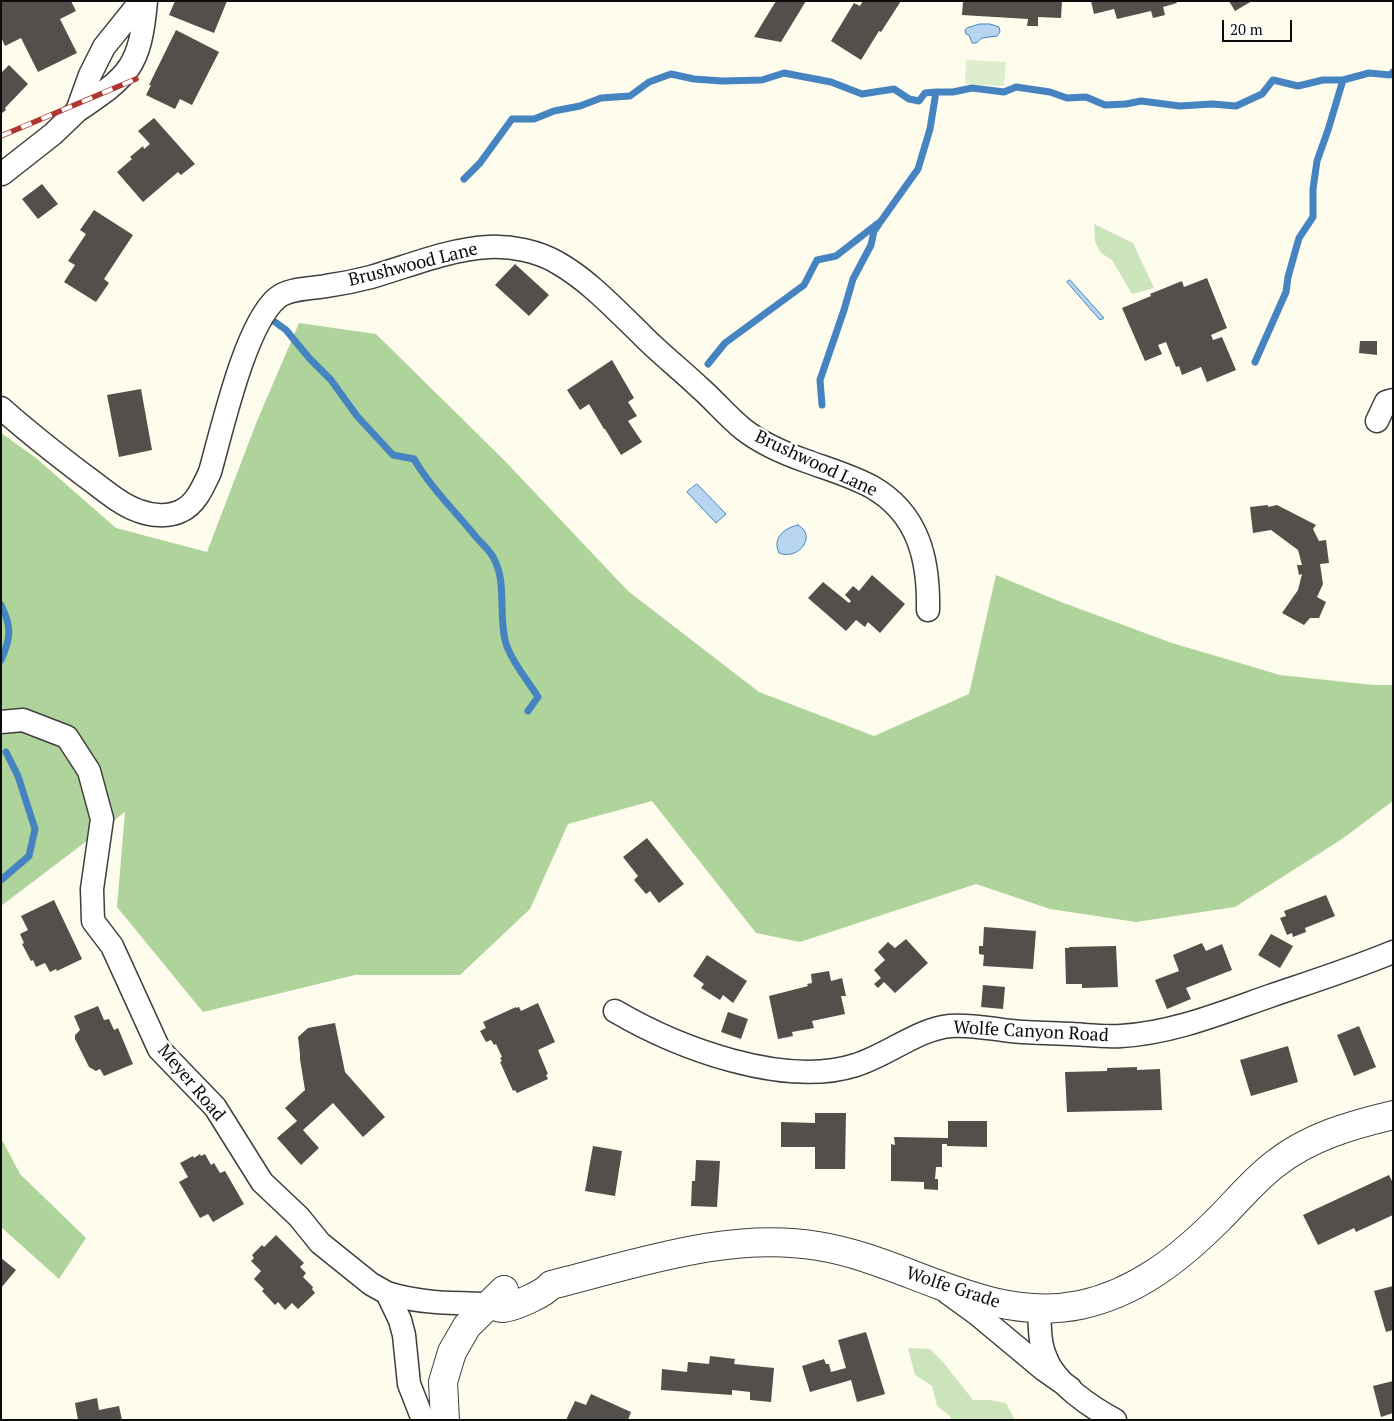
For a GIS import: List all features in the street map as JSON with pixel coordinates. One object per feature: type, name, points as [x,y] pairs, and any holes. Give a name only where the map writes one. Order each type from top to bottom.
[{"type":"street","points":[[77,111],[90,75],[104,47],[141,1]]},
{"type":"street","points":[[2,174],[53,134],[77,111],[119,81],[132,62],[141,41],[146,1]]},
{"type":"street","name":"Brushwood Lane","points":[[1,408],[35,438],[112,496],[139,511],[155,515],[168,515],[180,512],[188,506],[203,488],[210,472],[250,340],[261,319],[278,298],[299,290],[372,277],[471,248],[512,248],[540,255],[573,272],[609,303],[751,436],[777,450],[870,486],[892,502],[902,512],[917,534],[928,582],[928,610]]},
{"type":"street","points":[[1377,421],[1386,402],[1393,400]]},
{"type":"street","name":"Meyer Road","points":[[1,722],[23,720],[67,737],[89,770],[102,819],[92,889],[93,921],[112,946],[160,1049],[215,1108],[262,1182],[299,1217],[320,1243],[371,1284],[387,1293]]},
{"type":"street","name":"Wolfe Canyon Road","points":[[615,1011],[664,1036],[714,1054],[778,1070],[812,1073],[856,1065],[885,1054],[926,1032],[948,1026],[1032,1033],[1101,1036],[1123,1036],[1163,1030],[1211,1018],[1393,952]]},
{"type":"street","name":"Wolfe Grade","points":[[387,1293],[404,1299],[420,1301],[491,1304],[496,1307],[510,1306],[540,1295],[551,1285],[694,1250],[745,1243],[777,1242],[833,1248],[992,1303],[1039,1308],[1067,1307],[1120,1292],[1157,1273],[1184,1252],[1257,1180],[1292,1152],[1331,1132],[1393,1115]]},
{"type":"street","points":[[937,1285],[977,1314],[1031,1359],[1100,1411],[1115,1420]]},
{"type":"street","points":[[387,1293],[395,1307],[402,1328],[410,1384],[423,1420]]},
{"type":"street","points":[[445,1420],[443,1382],[448,1362],[467,1326],[491,1304]]},
{"type":"street","points":[[1039,1308],[1042,1343],[1046,1360],[1055,1374],[1070,1388]]},
{"type":"green space","points":[[966,60],[1006,62],[1004,86],[965,84]]},
{"type":"green space","points":[[1094,224],[1133,243],[1154,288],[1132,294],[1112,260],[1101,253],[1095,242]]},
{"type":"green space","points":[[299,323],[376,334],[504,460],[628,591],[759,692],[874,736],[969,694],[996,575],[1061,602],[1172,643],[1280,675],[1373,685],[1393,685],[1393,801],[1342,839],[1235,907],[1136,922],[1050,909],[976,884],[800,942],[756,933],[652,801],[568,824],[530,909],[460,975],[355,975],[203,1012],[117,907],[125,812],[1,906],[1,433],[36,458],[116,528],[207,552],[257,421]]},
{"type":"green space","points":[[1,1138],[20,1174],[86,1238],[59,1279],[1,1227]]},
{"type":"green space","points":[[908,1348],[930,1349],[944,1363],[973,1400],[990,1400],[1006,1403],[1015,1420],[951,1420],[950,1416],[937,1406],[932,1386],[915,1375]]},
{"type":"water","points":[[980,24],[990,24],[999,27],[1000,32],[997,36],[982,38],[976,43],[972,43],[965,30]]},
{"type":"water","points":[[1070,280],[1104,318],[1100,320],[1067,282]]},
{"type":"water","points":[[697,484],[726,514],[716,523],[687,492]]},
{"type":"water","points":[[798,525],[804,530],[806,535],[806,541],[803,546],[793,554],[779,553],[777,548],[778,538],[784,531]]},
{"type":"building","points":[[1,1],[71,1],[76,11],[60,19],[77,53],[38,72],[21,38],[5,46],[1,37]]},
{"type":"building","points":[[175,1],[227,1],[214,33],[169,15]]},
{"type":"building","points":[[776,1],[806,1],[781,42],[754,37]]},
{"type":"building","points":[[863,1],[901,1],[861,60],[831,41],[854,3],[860,6]]},
{"type":"building","points":[[963,1],[1062,1],[1061,18],[1038,17],[1038,26],[1027,26],[1028,19],[962,15]]},
{"type":"building","points":[[1091,1],[1176,1],[1177,3],[1163,7],[1165,15],[1153,18],[1151,11],[1117,19],[1114,9],[1094,14]]},
{"type":"building","points":[[1229,1],[1252,1],[1235,11]]},
{"type":"building","points":[[176,30],[219,52],[192,105],[180,99],[175,109],[146,95]]},
{"type":"building","points":[[9,65],[28,84],[1,114],[1,73]]},
{"type":"building","points":[[154,118],[195,164],[181,175],[178,172],[143,202],[117,172],[132,159],[130,157],[143,146],[144,149],[150,144],[138,131]]},
{"type":"building","points":[[42,184],[58,204],[38,219],[22,199]]},
{"type":"building","points":[[94,210],[133,235],[104,279],[109,283],[96,302],[64,282],[75,265],[68,261],[86,234],[80,230]]},
{"type":"building","points":[[515,264],[549,295],[529,316],[495,285]]},
{"type":"building","points":[[1207,278],[1227,328],[1211,335],[1213,340],[1222,337],[1236,370],[1207,382],[1201,367],[1182,375],[1179,366],[1176,367],[1166,342],[1158,345],[1162,354],[1145,361],[1122,308],[1182,281],[1184,287]]},
{"type":"building","points":[[1360,341],[1377,341],[1377,355],[1359,353]]},
{"type":"building","points":[[612,360],[634,398],[628,402],[637,416],[628,421],[642,442],[621,455],[589,404],[580,410],[567,390]]},
{"type":"building","points":[[141,389],[152,450],[119,457],[107,395]]},
{"type":"building","points":[[1268,505],[1268,507],[1277,505],[1316,525],[1313,529],[1319,541],[1326,540],[1329,563],[1320,564],[1323,584],[1317,597],[1326,602],[1319,618],[1310,618],[1304,625],[1282,613],[1298,590],[1302,574],[1299,575],[1297,565],[1302,565],[1298,550],[1271,530],[1253,533],[1250,507]]},
{"type":"building","points":[[872,575],[905,604],[880,633],[868,622],[865,627],[856,620],[846,631],[808,598],[823,582],[849,603],[851,601],[845,595],[853,586],[859,591]]},
{"type":"building","points":[[647,838],[684,884],[659,903],[650,891],[646,894],[634,880],[638,876],[623,857]]},
{"type":"building","points":[[1326,895],[1335,916],[1305,928],[1306,932],[1293,937],[1292,933],[1287,935],[1280,918],[1286,916],[1284,911]]},
{"type":"building","points":[[54,900],[82,959],[57,971],[56,969],[50,972],[45,963],[36,967],[22,944],[24,943],[20,934],[28,930],[21,916]]},
{"type":"building","points":[[984,927],[1036,931],[1033,969],[983,966],[984,955],[979,954],[979,946],[983,946]]},
{"type":"building","points":[[1271,934],[1293,946],[1280,968],[1258,955]]},
{"type":"building","points":[[906,939],[928,963],[895,993],[884,982],[878,988],[874,984],[881,978],[874,970],[885,960],[878,952],[888,942],[895,948]]},
{"type":"building","points":[[1202,943],[1206,951],[1222,944],[1232,970],[1186,988],[1191,999],[1167,1009],[1155,980],[1179,971],[1173,955]]},
{"type":"building","points":[[1116,946],[1118,987],[1082,988],[1082,984],[1066,984],[1065,948]]},
{"type":"building","points":[[707,955],[747,981],[733,1003],[723,995],[720,1000],[701,988],[704,984],[693,976]]},
{"type":"building","points":[[829,971],[831,981],[842,978],[846,996],[841,996],[845,1014],[812,1021],[814,1028],[792,1032],[793,1036],[778,1039],[769,996],[808,986],[807,984],[812,983],[811,974]]},
{"type":"building","points":[[983,985],[1005,987],[1003,1009],[981,1007]]},
{"type":"building","points":[[538,1003],[555,1042],[538,1050],[548,1074],[546,1075],[548,1079],[517,1093],[515,1090],[513,1091],[500,1062],[502,1057],[496,1044],[494,1045],[491,1040],[486,1042],[480,1031],[486,1028],[483,1022],[516,1007],[519,1007],[521,1011]]},
{"type":"building","points":[[98,1006],[104,1020],[109,1019],[114,1030],[118,1028],[133,1064],[104,1076],[100,1069],[96,1071],[89,1067],[75,1039],[75,1035],[80,1030],[74,1016]]},
{"type":"building","points":[[728,1012],[748,1019],[741,1039],[721,1032]]},
{"type":"building","points":[[335,1023],[345,1072],[385,1117],[363,1137],[333,1103],[303,1130],[319,1148],[301,1165],[277,1138],[297,1121],[285,1108],[305,1090],[298,1037],[308,1028]]},
{"type":"building","points":[[1359,1026],[1376,1067],[1354,1076],[1337,1035]]},
{"type":"building","points":[[1288,1046],[1298,1082],[1251,1096],[1240,1060]]},
{"type":"building","points":[[1137,1067],[1137,1070],[1160,1069],[1162,1110],[1067,1112],[1065,1072],[1107,1071],[1107,1068]]},
{"type":"building","points":[[815,1113],[846,1113],[845,1169],[815,1169],[815,1147],[781,1147],[781,1122],[815,1123]]},
{"type":"building","points":[[948,1121],[987,1121],[987,1147],[947,1146],[947,1144],[942,1144],[942,1167],[936,1167],[935,1179],[938,1179],[938,1190],[924,1189],[924,1182],[891,1181],[891,1144],[895,1145],[894,1137],[948,1138]]},
{"type":"building","points":[[593,1146],[622,1151],[615,1196],[585,1191]]},
{"type":"building","points":[[200,1154],[201,1156],[205,1154],[211,1165],[214,1163],[220,1173],[225,1171],[244,1204],[213,1222],[208,1214],[200,1218],[179,1182],[188,1177],[180,1163]]},
{"type":"building","points":[[696,1160],[720,1161],[717,1207],[691,1206],[692,1181],[695,1181]]},
{"type":"building","points":[[1389,1175],[1393,1183],[1393,1215],[1356,1232],[1354,1228],[1318,1245],[1303,1215]]},
{"type":"building","points":[[276,1235],[304,1263],[300,1267],[306,1273],[303,1277],[313,1287],[312,1289],[315,1293],[298,1309],[292,1303],[285,1310],[278,1302],[275,1305],[254,1279],[261,1271],[251,1261],[254,1258],[252,1255],[262,1245],[264,1247]]},
{"type":"building","points":[[1,1258],[16,1270],[1,1288]]},
{"type":"building","points":[[1393,1286],[1393,1330],[1386,1332],[1374,1291]]},
{"type":"building","points":[[866,1332],[885,1394],[857,1402],[851,1380],[810,1392],[802,1366],[824,1359],[826,1364],[829,1364],[831,1372],[846,1368],[838,1340]]},
{"type":"building","points":[[710,1356],[735,1359],[734,1364],[774,1368],[771,1402],[750,1400],[750,1392],[732,1390],[732,1395],[661,1390],[662,1369],[687,1372],[688,1362],[709,1364]]},
{"type":"building","points":[[1393,1381],[1393,1413],[1381,1417],[1373,1386]]},
{"type":"building","points":[[591,1394],[631,1412],[628,1420],[566,1420],[575,1401],[586,1405]]},
{"type":"building","points":[[97,1398],[99,1410],[119,1406],[122,1420],[78,1420],[75,1403]]},
{"type":"waterway","points":[[708,364],[725,343],[804,285],[817,260],[836,256],[881,221],[918,169],[930,129],[936,92],[953,92],[972,88],[1004,92],[1016,87],[1050,92],[1067,98],[1086,97],[1105,105],[1141,101],[1180,106],[1212,104],[1236,106],[1262,94],[1273,80],[1298,86],[1323,80],[1343,80],[1369,73],[1390,75],[1393,72]]},
{"type":"waterway","points":[[464,179],[480,163],[512,119],[534,119],[554,111],[580,106],[601,98],[630,96],[649,82],[671,74],[694,79],[722,81],[762,80],[784,73],[831,82],[862,94],[894,89],[909,99],[919,101],[925,93],[936,92]]},
{"type":"waterway","points":[[1255,362],[1286,292],[1288,277],[1299,238],[1313,217],[1313,189],[1317,161],[1343,80]]},
{"type":"waterway","points":[[822,405],[820,380],[853,279],[871,245],[874,231],[879,224]]},
{"type":"waterway","points":[[275,322],[286,330],[310,359],[331,380],[357,416],[393,455],[414,459],[436,490],[492,554],[500,579],[503,630],[507,647],[538,697],[528,711]]},
{"type":"waterway","points":[[1,605],[9,632],[7,645],[1,660]]},
{"type":"waterway","points":[[1,880],[29,856],[35,829],[18,776],[6,752]]},
{"type":"railway","points":[[1,136],[136,79]]}]
